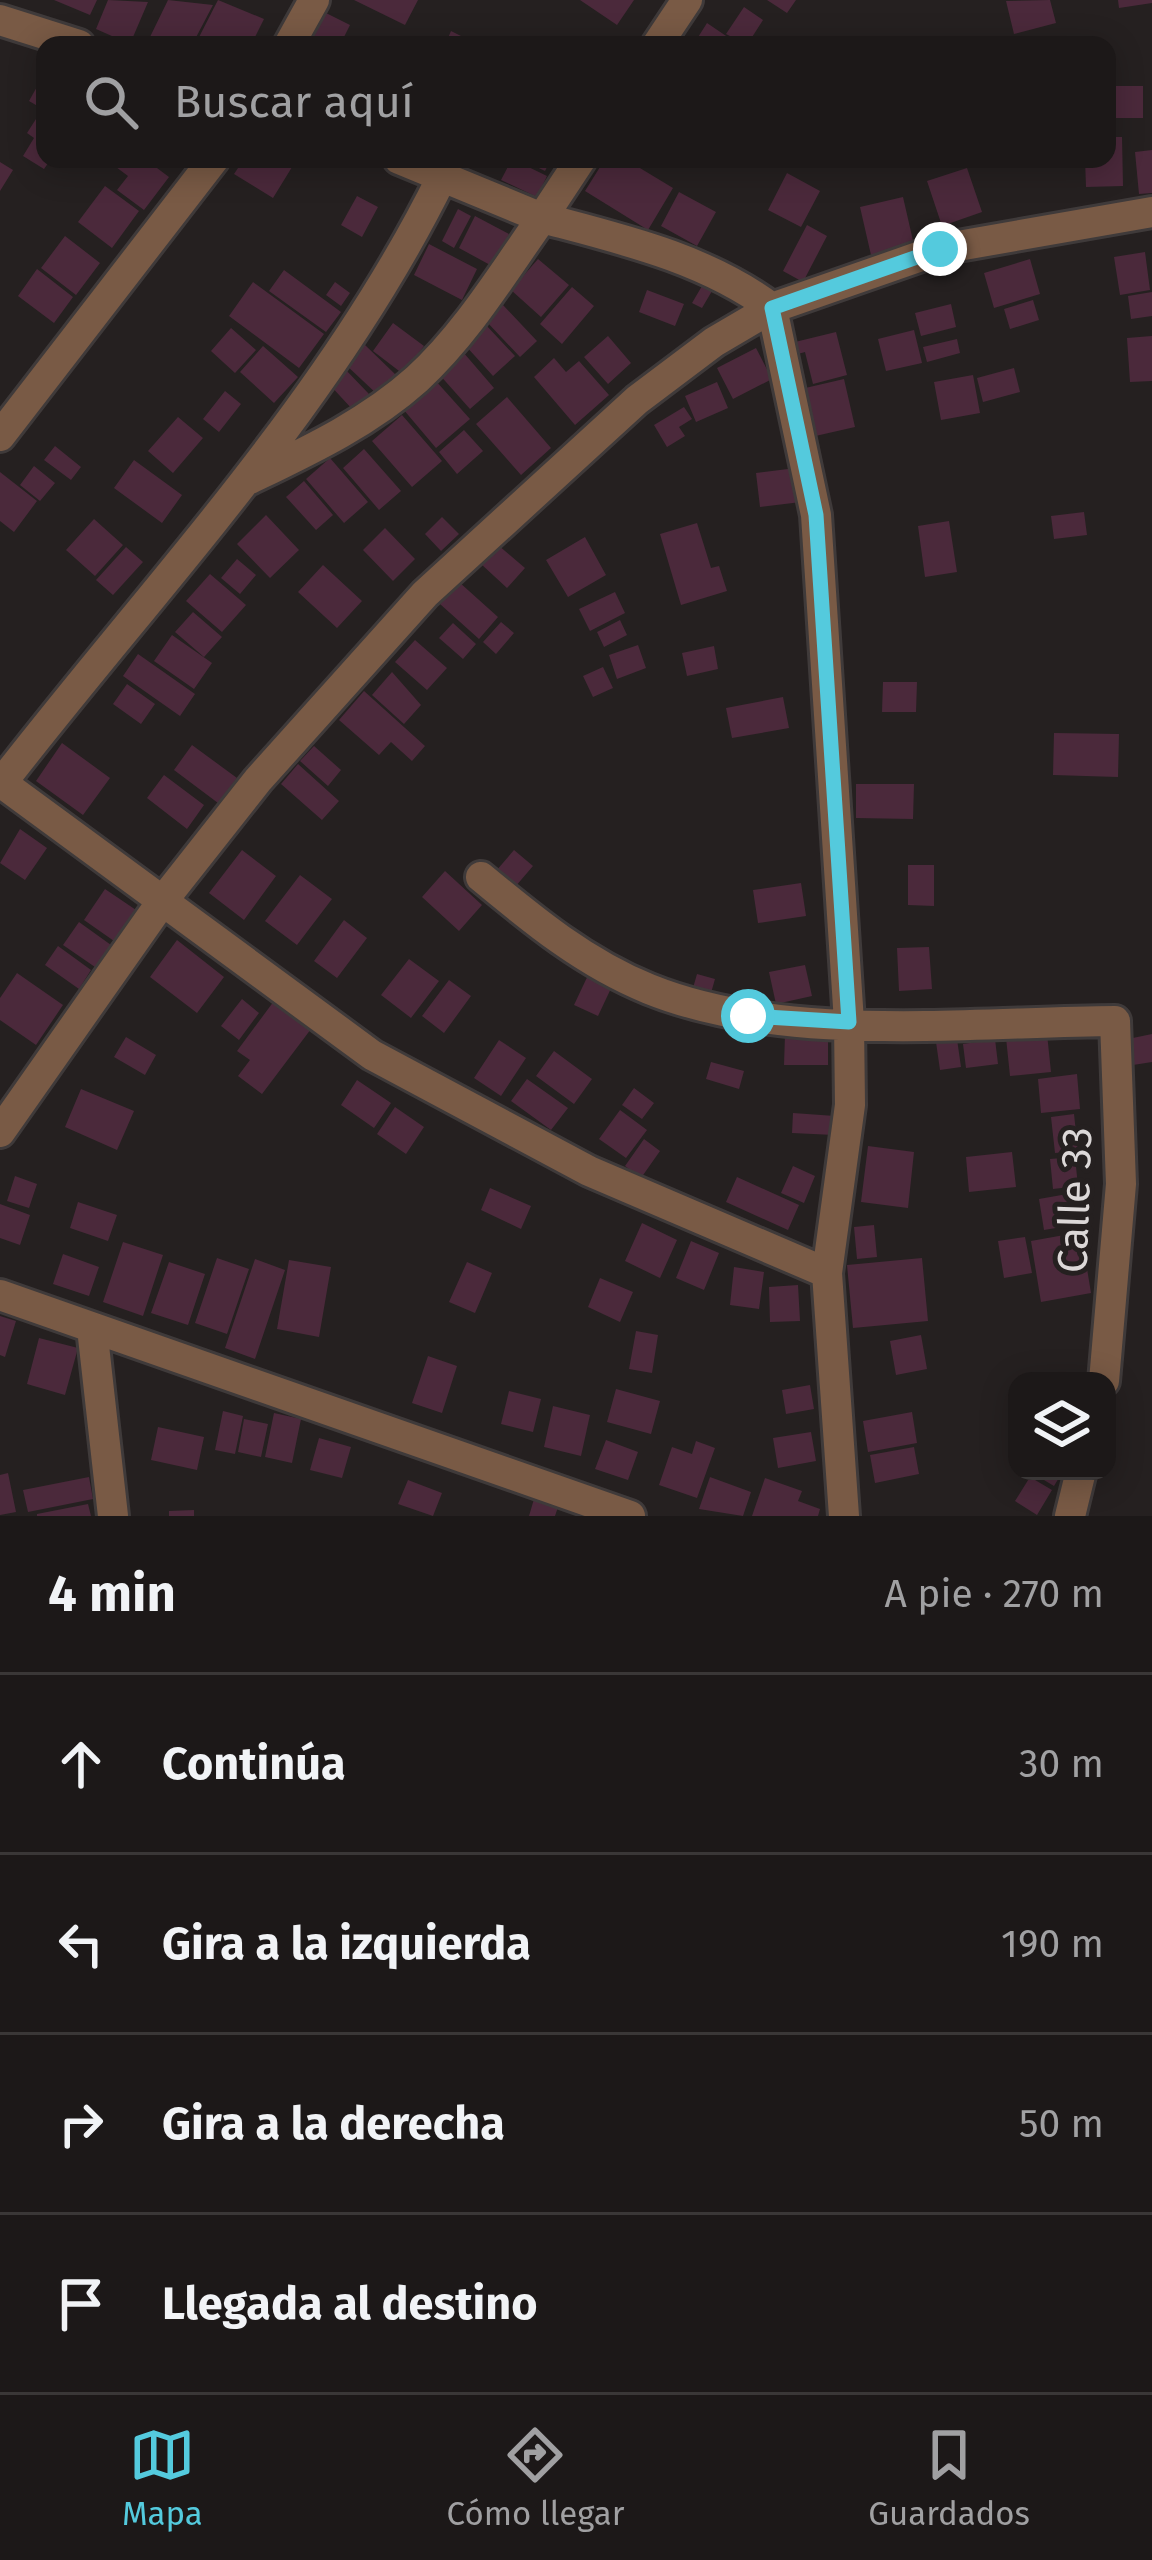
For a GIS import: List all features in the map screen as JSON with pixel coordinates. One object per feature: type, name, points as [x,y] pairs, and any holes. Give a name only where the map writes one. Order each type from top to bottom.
[{"type":"street","points":[[294,36],[314,0]]},
{"type":"street","points":[[663,36],[687,0]]},
{"type":"street","points":[[0,20],[51,36]]},
{"type":"street","points":[[0,436],[207,168]]},
{"type":"street","points":[[420,168],[542,218],[637,243],[740,284],[772,308],[816,515],[849,1022],[850,1105],[826,1274],[844,1516]]},
{"type":"street","points":[[250,479],[334,438],[416,380],[472,319],[575,168]]},
{"type":"street","points":[[442,177],[394,273],[250,479],[1,784],[372,1055],[589,1171],[826,1274]]},
{"type":"street","points":[[0,1132],[160,903],[258,780],[425,594],[638,400],[714,342],[772,308],[940,249],[1152,212]]},
{"type":"street","points":[[482,877],[560,942],[650,989],[748,1016],[849,1022]]},
{"type":"street","name":"Calle 33","points":[[849,1022],[1115,1021],[1121,1184],[1105,1372]]},
{"type":"street","points":[[0,1295],[292,1402],[630,1516]]},
{"type":"street","points":[[92,1328],[113,1516]]},
{"type":"street","points":[[1070,1516],[1079,1480]]},
{"type":"building","points":[[54,0],[97,0],[90,15]]},
{"type":"building","points":[[108,0],[148,2],[133,36],[112,36],[96,29]]},
{"type":"building","points":[[168,0],[213,5],[197,36],[150,36]]},
{"type":"building","points":[[218,0],[264,19],[256,36],[200,36]]},
{"type":"building","points":[[354,0],[418,0],[405,25]]},
{"type":"building","points":[[580,0],[634,0],[617,25]]},
{"type":"building","points":[[767,0],[796,0],[787,13]]},
{"type":"building","points":[[1050,0],[1056,23],[1014,34],[1006,1]]},
{"type":"building","points":[[1118,0],[1152,0],[1152,3],[1119,8]]},
{"type":"building","points":[[744,7],[763,20],[753,36],[726,34]]},
{"type":"building","points":[[322,11],[350,25],[344,36],[310,36]]},
{"type":"building","points":[[707,23],[726,36],[699,36]]},
{"type":"building","points":[[1116,86],[1143,86],[1143,118],[1116,118]]},
{"type":"building","points":[[36,119],[36,164],[23,156],[34,138],[27,133]]},
{"type":"building","points":[[1116,137],[1122,137],[1123,186],[1086,187],[1085,168],[1116,168]]},
{"type":"building","points":[[1152,150],[1152,193],[1139,194],[1135,152]]},
{"type":"building","points":[[0,162],[13,170],[0,191]]},
{"type":"building","points":[[117,168],[157,168],[169,177],[144,210],[117,190],[128,176]]},
{"type":"building","points":[[238,168],[291,168],[273,198],[234,174]]},
{"type":"building","points":[[507,168],[531,168],[547,176],[537,197],[501,180]]},
{"type":"building","points":[[599,168],[640,168],[673,188],[648,230],[585,191]]},
{"type":"building","points":[[967,168],[982,212],[942,226],[927,181]]},
{"type":"building","points":[[787,173],[820,191],[801,227],[768,210]]},
{"type":"building","points":[[105,186],[139,211],[112,248],[78,222]]},
{"type":"building","points":[[679,192],[716,212],[697,246],[661,226]]},
{"type":"building","points":[[357,196],[378,207],[362,237],[341,225]]},
{"type":"building","points":[[903,197],[914,245],[871,255],[860,207]]},
{"type":"building","points":[[458,209],[471,216],[454,248],[442,241]]},
{"type":"building","points":[[475,216],[509,234],[492,266],[459,248]]},
{"type":"building","points":[[807,225],[827,236],[803,282],[783,271]]},
{"type":"building","points":[[65,236],[100,263],[76,295],[41,268]]},
{"type":"building","points":[[429,244],[477,269],[462,300],[414,275]]},
{"type":"building","points":[[1145,252],[1150,290],[1120,295],[1114,257]]},
{"type":"building","points":[[538,259],[569,285],[541,317],[511,290]]},
{"type":"building","points":[[1030,259],[1040,294],[994,308],[984,273]]},
{"type":"building","points":[[37,269],[73,297],[54,323],[18,296]]},
{"type":"building","points":[[284,270],[341,312],[326,332],[269,291]]},
{"type":"building","points":[[253,282],[324,334],[299,368],[229,316]]},
{"type":"building","points":[[335,282],[350,293],[341,306],[326,295]]},
{"type":"building","points":[[702,286],[712,291],[702,308],[692,303]]},
{"type":"building","points":[[572,287],[594,306],[562,344],[540,324]]},
{"type":"building","points":[[647,290],[684,304],[675,326],[639,312]]},
{"type":"building","points":[[1152,292],[1152,316],[1131,319],[1128,296]]},
{"type":"building","points":[[1033,300],[1039,320],[1010,329],[1004,309]]},
{"type":"building","points":[[951,304],[956,327],[921,336],[915,313]]},
{"type":"building","points":[[503,305],[537,341],[520,357],[486,321]]},
{"type":"building","points":[[393,323],[424,346],[403,374],[373,351]]},
{"type":"building","points":[[486,325],[515,356],[493,376],[465,345]]},
{"type":"building","points":[[231,328],[256,350],[235,373],[211,351]]},
{"type":"building","points":[[914,330],[922,363],[886,371],[878,339]]},
{"type":"building","points":[[836,332],[847,375],[813,384],[805,352],[798,354],[795,342]]},
{"type":"building","points":[[608,336],[631,363],[608,384],[584,357]]},
{"type":"building","points":[[1152,336],[1152,381],[1130,382],[1127,338]]},
{"type":"building","points":[[957,339],[960,353],[927,362],[923,347]]},
{"type":"building","points":[[364,344],[397,376],[379,396],[345,364]]},
{"type":"building","points":[[263,346],[298,377],[274,403],[240,372]]},
{"type":"building","points":[[756,348],[772,379],[733,399],[717,368]]},
{"type":"building","points":[[463,352],[494,388],[470,409],[438,373]]},
{"type":"building","points":[[554,358],[566,372],[579,361],[609,395],[575,425],[534,377]]},
{"type":"building","points":[[344,368],[369,394],[353,410],[328,383]]},
{"type":"building","points":[[1014,368],[1020,392],[983,402],[977,378]]},
{"type":"building","points":[[973,375],[980,413],[941,420],[934,382]]},
{"type":"building","points":[[844,379],[855,427],[811,437],[801,389]]},
{"type":"building","points":[[435,380],[470,419],[436,448],[403,409]]},
{"type":"building","points":[[717,382],[728,408],[696,422],[685,396]]},
{"type":"building","points":[[225,391],[241,404],[219,432],[203,419]]},
{"type":"building","points":[[507,397],[551,448],[521,475],[476,424]]},
{"type":"building","points":[[684,407],[692,419],[679,427],[685,436],[667,447],[654,425]]},
{"type":"building","points":[[402,415],[442,461],[412,487],[372,441]]},
{"type":"building","points":[[178,417],[203,438],[173,473],[148,451]]},
{"type":"building","points":[[464,430],[483,451],[457,474],[439,452]]},
{"type":"building","points":[[55,446],[81,467],[71,480],[44,460]]},
{"type":"building","points":[[364,449],[401,491],[379,510],[343,468]]},
{"type":"building","points":[[330,458],[368,502],[344,523],[306,479]]},
{"type":"building","points":[[134,460],[182,495],[162,523],[114,488]]},
{"type":"building","points":[[34,466],[55,483],[40,501],[20,485]]},
{"type":"building","points":[[796,468],[801,502],[760,507],[756,473]]},
{"type":"building","points":[[0,472],[37,501],[14,532],[0,521]]},
{"type":"building","points":[[304,481],[333,515],[316,530],[286,497]]},
{"type":"building","points":[[1084,512],[1087,535],[1054,539],[1051,516]]},
{"type":"building","points":[[266,515],[299,550],[270,578],[237,544]]},
{"type":"building","points":[[442,517],[459,534],[441,551],[425,534]]},
{"type":"building","points":[[94,519],[123,545],[95,576],[66,550]]},
{"type":"building","points":[[949,521],[957,572],[925,577],[918,526]]},
{"type":"building","points":[[697,523],[711,568],[719,566],[727,591],[681,605],[660,534]]},
{"type":"building","points":[[385,528],[415,559],[393,581],[363,550]]},
{"type":"building","points":[[585,537],[606,575],[568,597],[546,560]]},
{"type":"building","points":[[498,545],[525,568],[507,588],[481,564]]},
{"type":"building","points":[[126,547],[143,562],[113,595],[96,580]]},
{"type":"building","points":[[237,559],[256,575],[240,594],[221,578]]},
{"type":"building","points":[[323,565],[362,601],[337,628],[298,592]]},
{"type":"building","points":[[210,574],[246,605],[222,632],[186,601]]},
{"type":"building","points":[[459,582],[498,617],[479,639],[440,604]]},
{"type":"building","points":[[615,592],[625,613],[590,631],[579,609]]},
{"type":"building","points":[[193,612],[222,637],[204,657],[175,632]]},
{"type":"building","points":[[620,620],[627,635],[604,647],[597,632]]},
{"type":"building","points":[[501,622],[514,633],[496,654],[483,642]]},
{"type":"building","points":[[453,623],[476,644],[463,659],[439,638]]},
{"type":"building","points":[[172,635],[212,663],[194,689],[154,661]]},
{"type":"building","points":[[415,640],[447,668],[427,690],[395,662]]},
{"type":"building","points":[[638,645],[646,668],[617,679],[609,655]]},
{"type":"building","points":[[714,646],[718,669],[687,676],[682,653]]},
{"type":"building","points":[[138,654],[195,694],[180,716],[123,676]]},
{"type":"building","points":[[603,667],[613,688],[593,697],[583,676]]},
{"type":"building","points":[[392,672],[421,705],[404,724],[372,695]]},
{"type":"building","points":[[883,682],[917,682],[916,712],[882,712]]},
{"type":"building","points":[[127,684],[155,704],[141,724],[113,704]]},
{"type":"building","points":[[364,691],[425,746],[412,761],[391,742],[379,755],[339,720]]},
{"type":"building","points":[[783,697],[789,728],[732,738],[726,708]]},
{"type":"building","points":[[1054,733],[1119,734],[1118,777],[1053,775]]},
{"type":"building","points":[[62,743],[110,778],[83,815],[36,781]]},
{"type":"building","points":[[192,745],[237,778],[218,803],[174,770]]},
{"type":"building","points":[[314,746],[341,770],[328,786],[300,761]]},
{"type":"building","points":[[298,764],[339,801],[322,820],[281,784]]},
{"type":"building","points":[[164,775],[204,805],[187,829],[147,798]]},
{"type":"building","points":[[856,784],[914,784],[913,819],[856,818]]},
{"type":"building","points":[[20,829],[47,848],[25,880],[0,863]]},
{"type":"building","points":[[242,850],[276,876],[244,920],[209,893]]},
{"type":"building","points":[[514,850],[533,866],[515,887],[496,871]]},
{"type":"building","points":[[908,865],[934,865],[934,906],[908,905]]},
{"type":"building","points":[[445,871],[482,905],[459,931],[422,897]]},
{"type":"building","points":[[300,875],[332,899],[297,945],[265,921]]},
{"type":"building","points":[[801,883],[806,916],[758,923],[753,890]]},
{"type":"building","points":[[105,889],[136,910],[114,941],[84,920]]},
{"type":"building","points":[[344,920],[367,938],[337,978],[314,961]]},
{"type":"building","points":[[79,922],[111,945],[95,967],[63,945]]},
{"type":"building","points":[[177,940],[224,977],[197,1013],[150,977]]},
{"type":"building","points":[[58,946],[91,970],[79,989],[45,965]]},
{"type":"building","points":[[929,947],[932,989],[899,991],[897,948]]},
{"type":"building","points":[[409,959],[439,981],[411,1018],[381,995]]},
{"type":"building","points":[[805,965],[812,996],[776,1004],[769,972]]},
{"type":"building","points":[[590,971],[614,982],[598,1016],[574,1005]]},
{"type":"building","points":[[17,973],[63,1005],[36,1045],[0,1020],[0,998]]},
{"type":"building","points":[[697,974],[715,979],[711,993],[693,988]]},
{"type":"building","points":[[449,980],[471,996],[444,1033],[422,1016]]},
{"type":"building","points":[[242,999],[259,1013],[239,1040],[221,1026]]},
{"type":"building","points":[[274,1001],[311,1029],[262,1094],[238,1076],[250,1060],[237,1051]]},
{"type":"building","points":[[1046,1024],[1051,1072],[1010,1076],[1005,1028]]},
{"type":"building","points":[[1152,1034],[1152,1062],[1133,1065],[1128,1039]]},
{"type":"building","points":[[785,1035],[828,1036],[828,1065],[784,1065]]},
{"type":"building","points":[[126,1037],[156,1055],[145,1075],[114,1057]]},
{"type":"building","points":[[957,1039],[961,1067],[940,1070],[936,1042]]},
{"type":"building","points":[[995,1039],[998,1064],[966,1068],[963,1044]]},
{"type":"building","points":[[499,1040],[526,1058],[501,1096],[474,1078]]},
{"type":"building","points":[[554,1051],[592,1079],[574,1104],[536,1076]]},
{"type":"building","points":[[711,1062],[744,1071],[739,1089],[706,1079]]},
{"type":"building","points":[[1077,1074],[1080,1109],[1041,1113],[1038,1079]]},
{"type":"building","points":[[527,1079],[568,1108],[551,1130],[511,1101]]},
{"type":"building","points":[[357,1080],[391,1103],[374,1128],[341,1105]]},
{"type":"building","points":[[634,1088],[654,1103],[642,1119],[622,1105]]},
{"type":"building","points":[[81,1089],[134,1111],[117,1150],[65,1127]]},
{"type":"building","points":[[395,1107],[424,1127],[406,1154],[377,1134]]},
{"type":"building","points":[[620,1110],[647,1130],[626,1158],[599,1139]]},
{"type":"building","points":[[793,1113],[835,1116],[834,1135],[792,1133]]},
{"type":"building","points":[[1074,1114],[1078,1151],[1055,1153],[1051,1117]]},
{"type":"building","points":[[644,1139],[660,1151],[641,1178],[625,1166]]},
{"type":"building","points":[[868,1146],[914,1152],[908,1208],[861,1202]]},
{"type":"building","points":[[1012,1152],[1016,1187],[969,1192],[966,1157]]},
{"type":"building","points":[[1075,1157],[1078,1186],[1053,1189],[1050,1159]]},
{"type":"building","points":[[793,1166],[815,1176],[804,1203],[781,1193]]},
{"type":"building","points":[[15,1176],[37,1184],[29,1208],[7,1201]]},
{"type":"building","points":[[737,1177],[799,1205],[788,1230],[726,1202]]},
{"type":"building","points":[[490,1188],[531,1206],[521,1229],[481,1210]]},
{"type":"building","points":[[1073,1193],[1079,1224],[1044,1230],[1039,1199]]},
{"type":"building","points":[[78,1202],[117,1215],[108,1241],[70,1228]]},
{"type":"building","points":[[0,1204],[30,1215],[20,1245],[0,1238]]},
{"type":"building","points":[[642,1223],[677,1240],[660,1278],[625,1261]]},
{"type":"building","points":[[874,1225],[877,1257],[857,1259],[854,1227]]},
{"type":"building","points":[[1081,1232],[1091,1293],[1041,1302],[1031,1241]]},
{"type":"building","points":[[1025,1237],[1032,1273],[1004,1278],[998,1241]]},
{"type":"building","points":[[691,1241],[719,1253],[704,1290],[676,1278]]},
{"type":"building","points":[[123,1242],[163,1255],[143,1316],[103,1302]]},
{"type":"building","points":[[63,1254],[99,1267],[89,1296],[53,1284]]},
{"type":"building","points":[[217,1258],[249,1269],[227,1334],[195,1323]]},
{"type":"building","points":[[922,1258],[928,1321],[853,1328],[847,1265]]},
{"type":"building","points":[[255,1259],[285,1270],[255,1359],[225,1348]]},
{"type":"building","points":[[289,1260],[331,1267],[319,1337],[277,1329]]},
{"type":"building","points":[[169,1262],[205,1274],[188,1325],[151,1313]]},
{"type":"building","points":[[467,1262],[492,1273],[475,1313],[449,1302]]},
{"type":"building","points":[[734,1267],[764,1272],[759,1309],[730,1305]]},
{"type":"building","points":[[600,1278],[633,1292],[620,1322],[588,1307]]},
{"type":"building","points":[[798,1285],[800,1321],[770,1322],[769,1287]]},
{"type":"building","points":[[0,1316],[16,1321],[5,1357],[0,1355]]},
{"type":"building","points":[[636,1331],[658,1335],[652,1373],[629,1369]]},
{"type":"building","points":[[921,1335],[927,1369],[896,1375],[890,1341]]},
{"type":"building","points":[[39,1338],[78,1348],[65,1395],[27,1384]]},
{"type":"building","points":[[428,1356],[457,1366],[442,1413],[412,1403]]},
{"type":"building","points":[[810,1385],[814,1409],[786,1414],[782,1390]]},
{"type":"building","points":[[616,1389],[660,1401],[651,1434],[607,1422]]},
{"type":"building","points":[[509,1391],[541,1399],[533,1432],[501,1424]]},
{"type":"building","points":[[553,1406],[590,1415],[581,1456],[544,1447]]},
{"type":"building","points":[[223,1411],[243,1416],[235,1454],[215,1450]]},
{"type":"building","points":[[912,1412],[917,1443],[868,1452],[863,1421]]},
{"type":"building","points":[[274,1413],[301,1419],[292,1463],[265,1457]]},
{"type":"building","points":[[244,1419],[268,1424],[261,1457],[238,1452]]},
{"type":"building","points":[[158,1427],[204,1437],[197,1470],[151,1460]]},
{"type":"building","points":[[811,1432],[816,1461],[778,1468],[773,1438]]},
{"type":"building","points":[[319,1438],[351,1447],[342,1478],[310,1470]]},
{"type":"building","points":[[606,1440],[638,1452],[628,1480],[595,1469]]},
{"type":"building","points":[[696,1441],[715,1448],[697,1498],[659,1485],[672,1447],[692,1454]]},
{"type":"building","points":[[914,1447],[919,1474],[875,1483],[870,1455]]},
{"type":"building","points":[[8,1473],[16,1512],[0,1515],[0,1475]]},
{"type":"building","points":[[89,1477],[93,1499],[28,1512],[23,1490]]},
{"type":"building","points":[[710,1477],[751,1492],[743,1516],[699,1509]]},
{"type":"building","points":[[765,1478],[802,1491],[798,1501],[820,1509],[818,1516],[752,1516]]},
{"type":"building","points":[[408,1480],[442,1493],[433,1516],[398,1504]]},
{"type":"building","points":[[1028,1480],[1052,1490],[1037,1515],[1015,1501]]},
{"type":"building","points":[[534,1499],[558,1507],[555,1516],[529,1516]]},
{"type":"building","points":[[88,1504],[91,1516],[37,1516],[37,1514]]},
{"type":"building","points":[[194,1510],[194,1516],[169,1516],[169,1511]]},
{"type":"route","points":[[748,1016],[849,1022],[816,515],[772,308],[940,249]]}]
